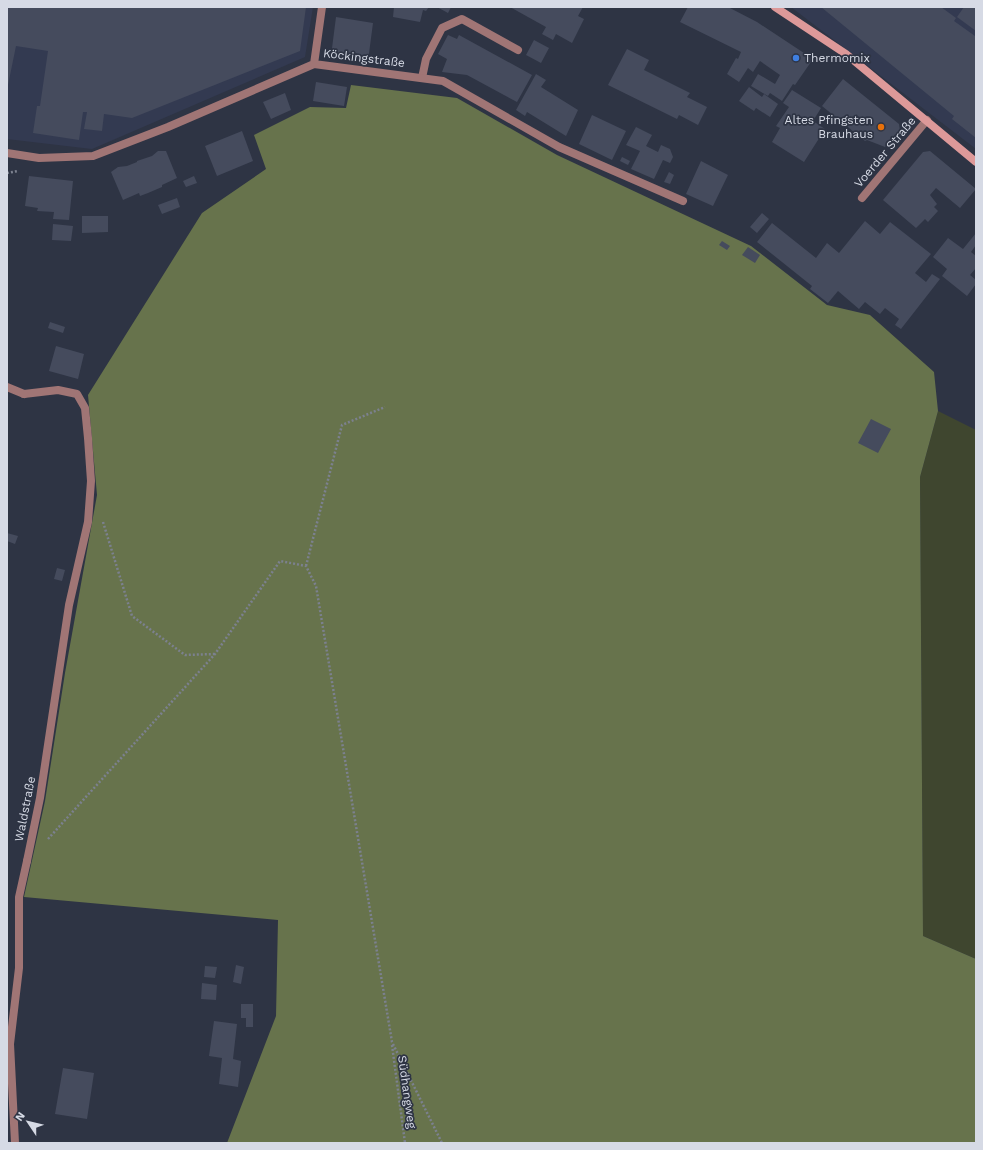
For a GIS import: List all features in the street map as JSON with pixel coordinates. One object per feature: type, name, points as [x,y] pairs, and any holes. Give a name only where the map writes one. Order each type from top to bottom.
[{"type":"main road","name":"Voerder Straße","points":[[775,7],[846,54],[976,162]]},
{"type":"street","points":[[314,64],[322,7]]},
{"type":"street","points":[[422,78],[426,58],[442,28],[462,20],[518,50]]},
{"type":"street","name":"Köckingstraße","points":[[7,153],[39,158],[93,156],[168,127],[314,64],[443,81],[559,147],[683,201]]},
{"type":"street","name":"Voerder Straße","points":[[862,198],[927,120]]},
{"type":"street","name":"Waldstraße","points":[[7,387],[24,394],[58,390],[77,394],[85,408],[91,481],[88,522],[68,605],[40,798],[19,897],[19,968],[10,1044],[15,1143]]},
{"type":"path","points":[[385,407],[342,425],[306,566],[316,586],[392,1042],[442,1143]]},
{"type":"path","points":[[103,518],[132,616],[185,655],[215,654]]},
{"type":"path","points":[[27,861],[215,654],[280,561],[306,566]]},
{"type":"path","name":"Südhangweg","points":[[392,1042],[405,1143]]},
{"type":"shaded area","points":[[7,7],[313,7],[305,57],[92,149],[7,139]]},
{"type":"shaded area","points":[[791,7],[976,7],[976,149]]},
{"type":"green space","points":[[351,85],[457,98],[557,155],[751,246],[827,305],[870,315],[934,372],[938,411],[920,477],[923,936],[976,959],[976,1143],[227,1143],[276,1016],[278,920],[24,897],[45,801],[65,673],[97,495],[88,395],[202,213],[266,169],[254,135],[310,107],[346,108]]},
{"type":"green space","points":[[938,411],[976,430],[976,959],[923,936],[920,477]]},
{"type":"building","points":[[7,7],[306,7],[300,51],[132,118],[104,114],[102,131],[84,129],[87,112],[83,112],[79,140],[33,133],[37,106],[40,106],[48,51],[16,46],[7,90]]},
{"type":"building","points":[[394,7],[429,7],[426,11],[423,10],[420,22],[393,17]]},
{"type":"building","points":[[437,7],[451,7],[448,13]]},
{"type":"building","points":[[510,7],[583,7],[578,16],[584,19],[572,43],[556,34],[553,40],[542,34],[546,27]]},
{"type":"building","points":[[688,7],[728,7],[757,22],[813,59],[795,85],[793,84],[782,101],[770,93],[768,96],[751,86],[758,74],[775,84],[780,75],[760,61],[753,72],[748,68],[739,82],[727,74],[736,58],[738,59],[741,52],[680,22]]},
{"type":"building","points":[[821,7],[941,7],[956,18],[954,21],[975,36],[976,34],[976,138],[952,119],[954,116]]},
{"type":"building","points":[[964,7],[976,7],[976,31],[957,17]]},
{"type":"building","points":[[336,17],[373,23],[368,61],[331,56]]},
{"type":"building","points":[[448,35],[457,39],[459,35],[532,75],[517,102],[467,75],[442,72],[447,59],[438,54]]},
{"type":"building","points":[[534,40],[549,48],[541,63],[526,55]]},
{"type":"building","points":[[627,49],[649,60],[644,70],[690,93],[687,97],[707,107],[698,125],[679,115],[677,119],[608,85]]},
{"type":"building","points":[[536,74],[546,80],[541,87],[578,110],[566,136],[527,112],[525,116],[516,110]]},
{"type":"building","points":[[843,79],[899,124],[900,131],[885,147],[867,140],[865,141],[822,106]]},
{"type":"building","points":[[316,82],[347,87],[344,106],[313,101]]},
{"type":"building","points":[[749,87],[762,97],[764,94],[778,104],[770,117],[756,108],[754,111],[739,101]]},
{"type":"building","points":[[792,90],[821,108],[813,121],[825,129],[804,162],[772,142],[780,128],[776,126],[789,107],[783,103]]},
{"type":"building","points":[[285,93],[291,110],[271,119],[263,102]]},
{"type":"building","points":[[592,115],[626,131],[612,160],[579,144]]},
{"type":"building","points":[[636,127],[652,135],[646,146],[658,152],[661,145],[670,149],[673,157],[670,163],[663,160],[654,179],[631,169],[640,151],[626,145]]},
{"type":"building","points":[[242,131],[253,161],[217,176],[205,146]]},
{"type":"building","points":[[158,151],[166,151],[177,178],[148,193],[140,196],[139,193],[123,200],[111,172],[118,167],[127,166],[152,156]]},
{"type":"building","points":[[930,151],[976,189],[960,208],[936,188],[930,195],[937,204],[934,207],[938,211],[928,222],[925,219],[916,228],[883,200],[923,152]]},
{"type":"building","points":[[622,157],[630,161],[628,165],[620,161]]},
{"type":"building","points":[[701,161],[728,175],[713,206],[686,194]]},
{"type":"building","points":[[669,172],[674,175],[670,184],[664,182]]},
{"type":"building","points":[[29,176],[73,181],[69,220],[53,219],[54,212],[37,211],[38,208],[25,206]]},
{"type":"building","points":[[194,176],[197,183],[186,187],[183,181]]},
{"type":"building","points":[[177,198],[180,207],[162,214],[158,205]]},
{"type":"building","points":[[762,213],[769,219],[757,233],[750,227]]},
{"type":"building","points":[[82,216],[108,216],[108,232],[82,233]]},
{"type":"building","points":[[865,221],[880,234],[890,222],[931,254],[915,273],[926,282],[932,274],[940,279],[901,329],[895,325],[899,319],[885,308],[880,314],[865,302],[859,309],[838,291],[828,303],[810,289],[812,286],[757,242],[772,223],[816,258],[827,243],[839,253]]},
{"type":"building","points":[[53,224],[73,226],[71,241],[52,240]]},
{"type":"building","points":[[976,233],[976,245],[971,252],[976,256],[976,268],[970,275],[976,280],[976,284],[967,296],[942,276],[947,269],[933,257],[948,238],[963,249]]},
{"type":"building","points":[[722,241],[730,246],[727,250],[719,245]]},
{"type":"building","points":[[748,247],[760,255],[755,263],[742,255]]},
{"type":"building","points":[[50,322],[65,327],[63,333],[48,328]]},
{"type":"building","points":[[56,346],[84,354],[78,379],[49,371]]},
{"type":"building","points":[[871,419],[891,429],[878,453],[858,443]]},
{"type":"building","points":[[7,533],[18,536],[15,544],[7,541]]},
{"type":"building","points":[[57,568],[65,570],[62,581],[54,579]]},
{"type":"building","points":[[236,965],[244,967],[241,984],[233,982]]},
{"type":"building","points":[[205,966],[217,967],[215,978],[204,977]]},
{"type":"building","points":[[202,983],[217,985],[216,1000],[201,999]]},
{"type":"building","points":[[241,1004],[253,1004],[253,1027],[246,1027],[246,1018],[241,1018]]},
{"type":"building","points":[[214,1021],[237,1024],[233,1059],[241,1061],[238,1087],[219,1084],[222,1058],[209,1056]]},
{"type":"building","points":[[63,1068],[94,1073],[87,1119],[55,1114]]},
{"type":"place","name":"Thermomix","points":[[796,58]]},
{"type":"place","name":"Altes Pfingsten Brauhaus","points":[[881,127]]}]
